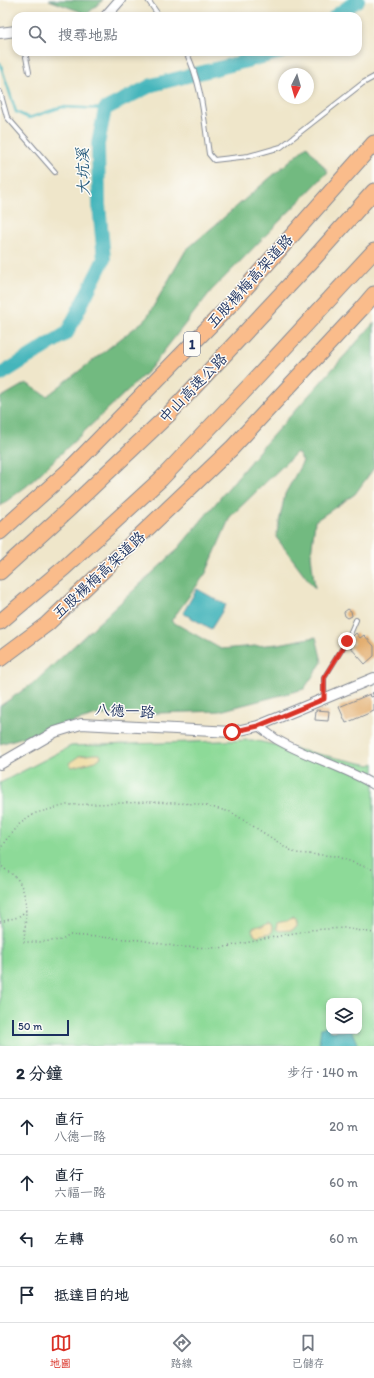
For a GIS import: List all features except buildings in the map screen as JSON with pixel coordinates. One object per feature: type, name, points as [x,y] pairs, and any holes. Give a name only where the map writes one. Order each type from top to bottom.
[{"type":"highway","name":"五股楊梅高架道路","points":[[0,532],[69,470],[234,301],[373,144]]},
{"type":"highway","name":"中山高速公路","points":[[0,572],[170,413],[309,264],[374,191]]},
{"type":"highway","points":[[0,622],[64,568],[161,479],[257,378],[374,251]]},
{"type":"highway","name":"五股楊梅高架道路","points":[[0,659],[47,624],[232,448],[374,294]]},
{"type":"street","points":[[110,12],[120,0]]},
{"type":"street","name":"八德一路","points":[[0,764],[55,732],[81,724],[232,732],[258,726],[374,678]]},
{"type":"street","points":[[258,726],[276,739],[311,756],[350,772],[374,785]]},
{"type":"lane","points":[[148,0],[156,12]]},
{"type":"lane","points":[[26,56],[30,72]]},
{"type":"lane","points":[[188,56],[198,83],[209,154],[214,160],[249,156],[281,147],[363,83],[374,77]]},
{"type":"lane","points":[[0,92],[7,117],[55,172]]},
{"type":"lane","points":[[324,699],[324,678],[347,641],[356,620]]},
{"type":"path","points":[[0,850],[5,841],[18,825],[36,813],[67,805],[150,802],[198,804],[230,812],[294,853],[334,856],[374,870]]},
{"type":"path","points":[[0,863],[2,867],[17,879],[25,895],[26,911],[24,942],[62,940],[70,934],[140,940],[179,947],[220,948],[309,930],[344,928],[374,933]]},
{"type":"path","points":[[0,922],[18,917],[26,911]]},
{"type":"green space","points":[[49,0],[103,0],[89,12],[82,12]]},
{"type":"green space","points":[[307,146],[328,172],[211,291],[149,370],[28,485],[0,506],[0,398],[26,383],[47,396],[146,319],[186,250]]},
{"type":"green space","points":[[374,323],[374,468],[355,494],[315,521],[311,555],[315,589],[276,537],[285,494],[303,461],[297,452],[230,517],[206,573],[171,621],[221,649],[278,644],[316,637],[322,662],[304,689],[220,711],[97,715],[0,744],[0,706],[35,682],[176,551],[264,445]]},
{"type":"green space","points":[[252,740],[370,765],[374,763],[374,1046],[0,1046],[0,783],[71,746]]},
{"type":"sand","points":[[100,754],[101,757],[96,761],[72,767],[69,763],[79,756]]},
{"type":"sand","points":[[292,919],[297,923],[297,927],[292,930],[280,931],[276,929],[277,923]]},
{"type":"sand","points":[[268,923],[271,924],[273,930],[271,933],[257,936],[253,933],[253,928],[263,926]]},
{"type":"water","points":[[197,589],[226,605],[211,629],[183,613]]},
{"type":"water","points":[[326,1027],[326,1034],[353,1034],[358,1046],[320,1046],[321,1028]]},
{"type":"waterway","name":"大坑溪","points":[[341,12],[358,0]]},
{"type":"waterway","name":"大坑溪","points":[[0,375],[67,333],[104,259],[99,205],[98,144],[105,109],[152,85],[266,56]]},
{"type":"waterway","points":[[0,63],[16,112],[29,118],[62,107],[105,109]]},
{"type":"route","points":[[232,732],[258,726],[324,699],[324,678],[347,641]]}]
